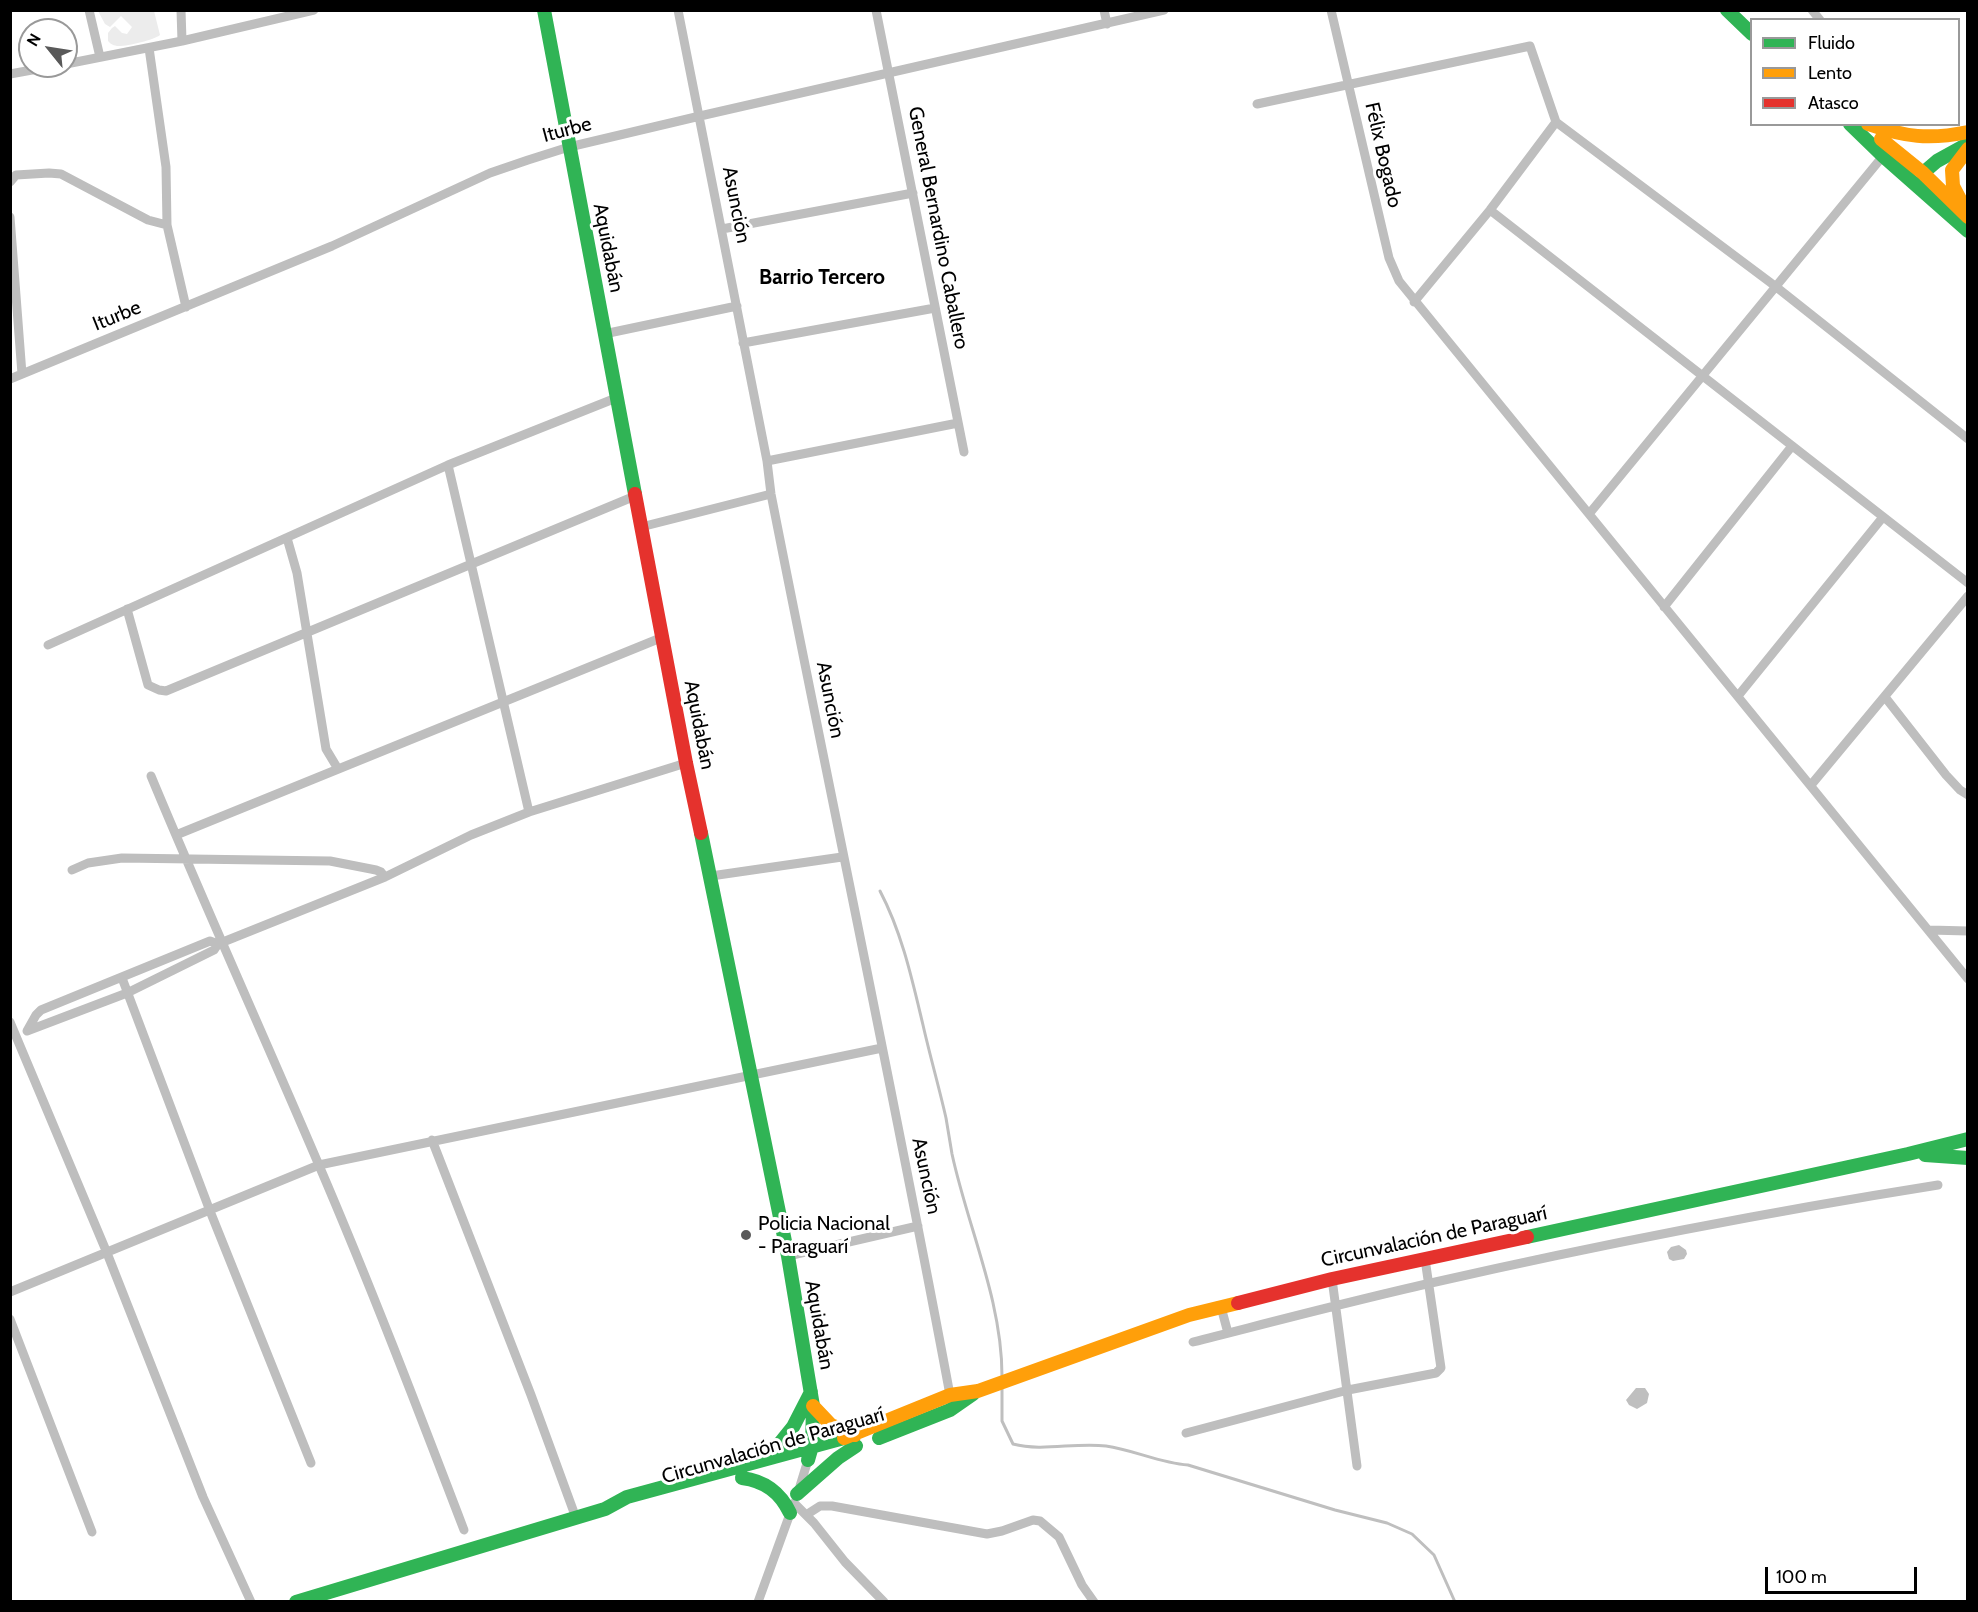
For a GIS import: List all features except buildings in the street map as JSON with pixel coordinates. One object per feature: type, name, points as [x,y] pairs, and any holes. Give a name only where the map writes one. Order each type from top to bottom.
[{"type":"main road","name":"Aquidabán","points":[[544,10],[686,763],[788,1256],[813,1406],[812,1446],[808,1460]]},
{"type":"main road","points":[[1726,10],[1750,32]]},
{"type":"main road","points":[[1852,126],[1968,231]]},
{"type":"main road","points":[[1866,126],[1923,173],[1968,217]]},
{"type":"main road","points":[[1873,126],[1895,134],[1920,139],[1943,138],[1968,132]]},
{"type":"main road","points":[[1923,173],[1937,161],[1968,144]]},
{"type":"main road","points":[[1871,145],[1923,173],[1940,208]]},
{"type":"main road","points":[[1968,149],[1952,170],[1953,186],[1968,212]]},
{"type":"main road","name":"Circunvalación de Paraguarí","points":[[605,1509],[627,1508],[808,1460],[856,1441],[950,1410],[978,1391],[1028,1371],[1221,1306],[1332,1279],[1908,1155],[1968,1139]]},
{"type":"main road","name":"Circunvalación de Paraguarí","points":[[1908,1155],[1968,1158]]},
{"type":"main road","name":"Circunvalación de Paraguarí","points":[[296,1602],[605,1509],[627,1497],[812,1446],[856,1441],[950,1395],[978,1391]]},
{"type":"main road","points":[[767,1459],[788,1436],[799,1419],[811,1392]]},
{"type":"main road","points":[[742,1478],[755,1479],[772,1487],[785,1501],[794,1503],[856,1441],[822,1418],[813,1406]]},
{"type":"street","points":[[88,10],[100,57]]},
{"type":"street","points":[[181,10],[182,41]]},
{"type":"street","points":[[78,62],[182,41],[314,10]]},
{"type":"street","name":"Asunción","points":[[678,10],[842,856],[918,1226],[950,1395]]},
{"type":"street","name":"General Bernardino Caballero","points":[[876,10],[964,452]]},
{"type":"street","points":[[1104,10],[1107,24]]},
{"type":"street","name":"Iturbe","points":[[10,379],[332,246],[490,173],[569,147],[1164,10]]},
{"type":"street","name":"Félix Bogado","points":[[1331,10],[1389,258],[1399,281],[1968,979]]},
{"type":"street","points":[[1257,104],[1530,46],[1556,122],[1775,286],[1968,439]]},
{"type":"street","points":[[149,48],[166,167],[167,225],[186,307]]},
{"type":"street","points":[[1414,302],[1490,210],[1556,122]]},
{"type":"street","points":[[1589,514],[1883,156]]},
{"type":"street","points":[[10,182],[16,175],[61,174],[148,220],[167,225]]},
{"type":"street","points":[[722,229],[913,194]]},
{"type":"street","points":[[1490,210],[1968,583]]},
{"type":"street","points":[[10,217],[22,374]]},
{"type":"street","points":[[604,334],[737,306]]},
{"type":"street","points":[[743,343],[935,308]]},
{"type":"street","points":[[48,645],[448,465],[616,398]]},
{"type":"street","points":[[767,461],[958,423]]},
{"type":"street","points":[[1664,607],[1792,446]]},
{"type":"street","points":[[448,465],[529,812]]},
{"type":"street","points":[[641,527],[771,494]]},
{"type":"street","points":[[127,609],[148,685],[166,691],[635,496]]},
{"type":"street","points":[[1738,696],[1883,518]]},
{"type":"street","points":[[287,538],[297,573],[326,749],[338,769]]},
{"type":"street","points":[[1811,785],[1968,596]]},
{"type":"street","points":[[176,835],[663,637]]},
{"type":"street","points":[[1885,697],[1946,775],[1968,795]]},
{"type":"street","points":[[13,1036],[127,993],[214,950],[220,943],[385,877],[471,835],[529,812],[686,763]]},
{"type":"street","points":[[151,776],[220,943],[319,1165],[464,1530]]},
{"type":"street","points":[[711,876],[842,856]]},
{"type":"street","points":[[72,870],[88,863],[122,858],[330,861],[376,870],[385,877]]},
{"type":"street","points":[[1929,930],[1968,931]]},
{"type":"street","points":[[27,1031],[41,1010],[210,941],[220,943]]},
{"type":"street","points":[[122,978],[210,1211],[311,1463]]},
{"type":"street","points":[[10,1022],[13,1036],[106,1253],[203,1497],[251,1602]]},
{"type":"street","points":[[10,1292],[319,1165],[882,1048]]},
{"type":"street","points":[[432,1140],[527,1383],[576,1518]]},
{"type":"street","points":[[1193,1342],[1429,1283],[1552,1256],[1816,1204],[1938,1185]]},
{"type":"street","points":[[788,1256],[918,1226]]},
{"type":"street","points":[[1186,1433],[1348,1390],[1436,1373],[1441,1368],[1425,1259]]},
{"type":"street","points":[[1332,1279],[1358,1466]]},
{"type":"street","points":[[1221,1306],[1228,1333]]},
{"type":"street","points":[[10,1318],[92,1532]]},
{"type":"street","points":[[758,1602],[808,1460]]},
{"type":"street","points":[[794,1503],[884,1602]]},
{"type":"street","points":[[806,1515],[820,1506],[832,1506],[987,1534],[1008,1530],[1033,1521],[1041,1521],[1059,1537],[1082,1584],[1094,1602]]},
{"type":"shaded area","points":[[98,11],[154,11],[160,35],[133,44],[121,46],[111,44],[108,41],[108,33],[112,28],[115,26],[122,33],[127,34],[132,27],[121,16],[110,27],[105,24]]},
{"type":"shaded area","points":[[1679,1245],[1686,1250],[1687,1254],[1684,1259],[1673,1261],[1669,1259],[1667,1252],[1671,1247]]},
{"type":"shaded area","points":[[1636,1388],[1645,1388],[1649,1394],[1647,1403],[1637,1409],[1629,1405],[1626,1400]]},
{"type":"waterway","points":[[880,891],[906,956],[915,991],[946,1118],[952,1154],[990,1292],[1001,1348],[1002,1376]]},
{"type":"waterway","points":[[1002,1389],[1002,1421],[1013,1444],[1036,1447],[1094,1445],[1116,1448],[1167,1462],[1188,1465],[1335,1510],[1387,1523],[1412,1534],[1434,1555],[1455,1602]]},
{"type":"traffic: fast","points":[[544,10],[635,494]]},
{"type":"traffic: fast","points":[[1727,10],[1750,32]]},
{"type":"traffic: fast","points":[[1852,126],[1968,231]]},
{"type":"traffic: fast","points":[[1923,173],[1937,161],[1966,145]]},
{"type":"traffic: fast","points":[[701,833],[788,1256],[813,1406],[812,1446],[808,1460]]},
{"type":"traffic: fast","points":[[1527,1237],[1968,1139]]},
{"type":"traffic: fast","points":[[1925,1155],[1968,1158]]},
{"type":"traffic: fast","points":[[768,1458],[793,1427],[811,1392]]},
{"type":"traffic: fast","points":[[879,1438],[950,1410],[973,1394]]},
{"type":"traffic: fast","points":[[296,1602],[605,1509],[627,1497],[844,1438]]},
{"type":"traffic: fast","points":[[797,1494],[838,1458],[856,1446]]},
{"type":"traffic: fast","points":[[742,1478],[758,1482],[771,1489],[782,1499],[790,1513]]},
{"type":"traffic: slow","points":[[1874,126],[1917,136],[1941,136],[1968,132]]},
{"type":"traffic: slow","points":[[1881,139],[1923,173],[1968,217]]},
{"type":"traffic: slow","points":[[1963,205],[1953,186],[1952,170],[1968,149]]},
{"type":"traffic: slow","points":[[844,1438],[950,1395],[978,1391],[1189,1315],[1238,1303]]},
{"type":"traffic: slow","points":[[813,1406],[831,1425],[855,1435]]},
{"type":"traffic: jam","points":[[635,494],[701,833]]},
{"type":"traffic: jam","points":[[1238,1303],[1332,1279],[1527,1237]]},
{"type":"place","name":"Policia Nacional - Paraguarí","points":[[746,1235]]},
{"type":"district","name":"Barrio Tercero","points":[[822,278]]}]
